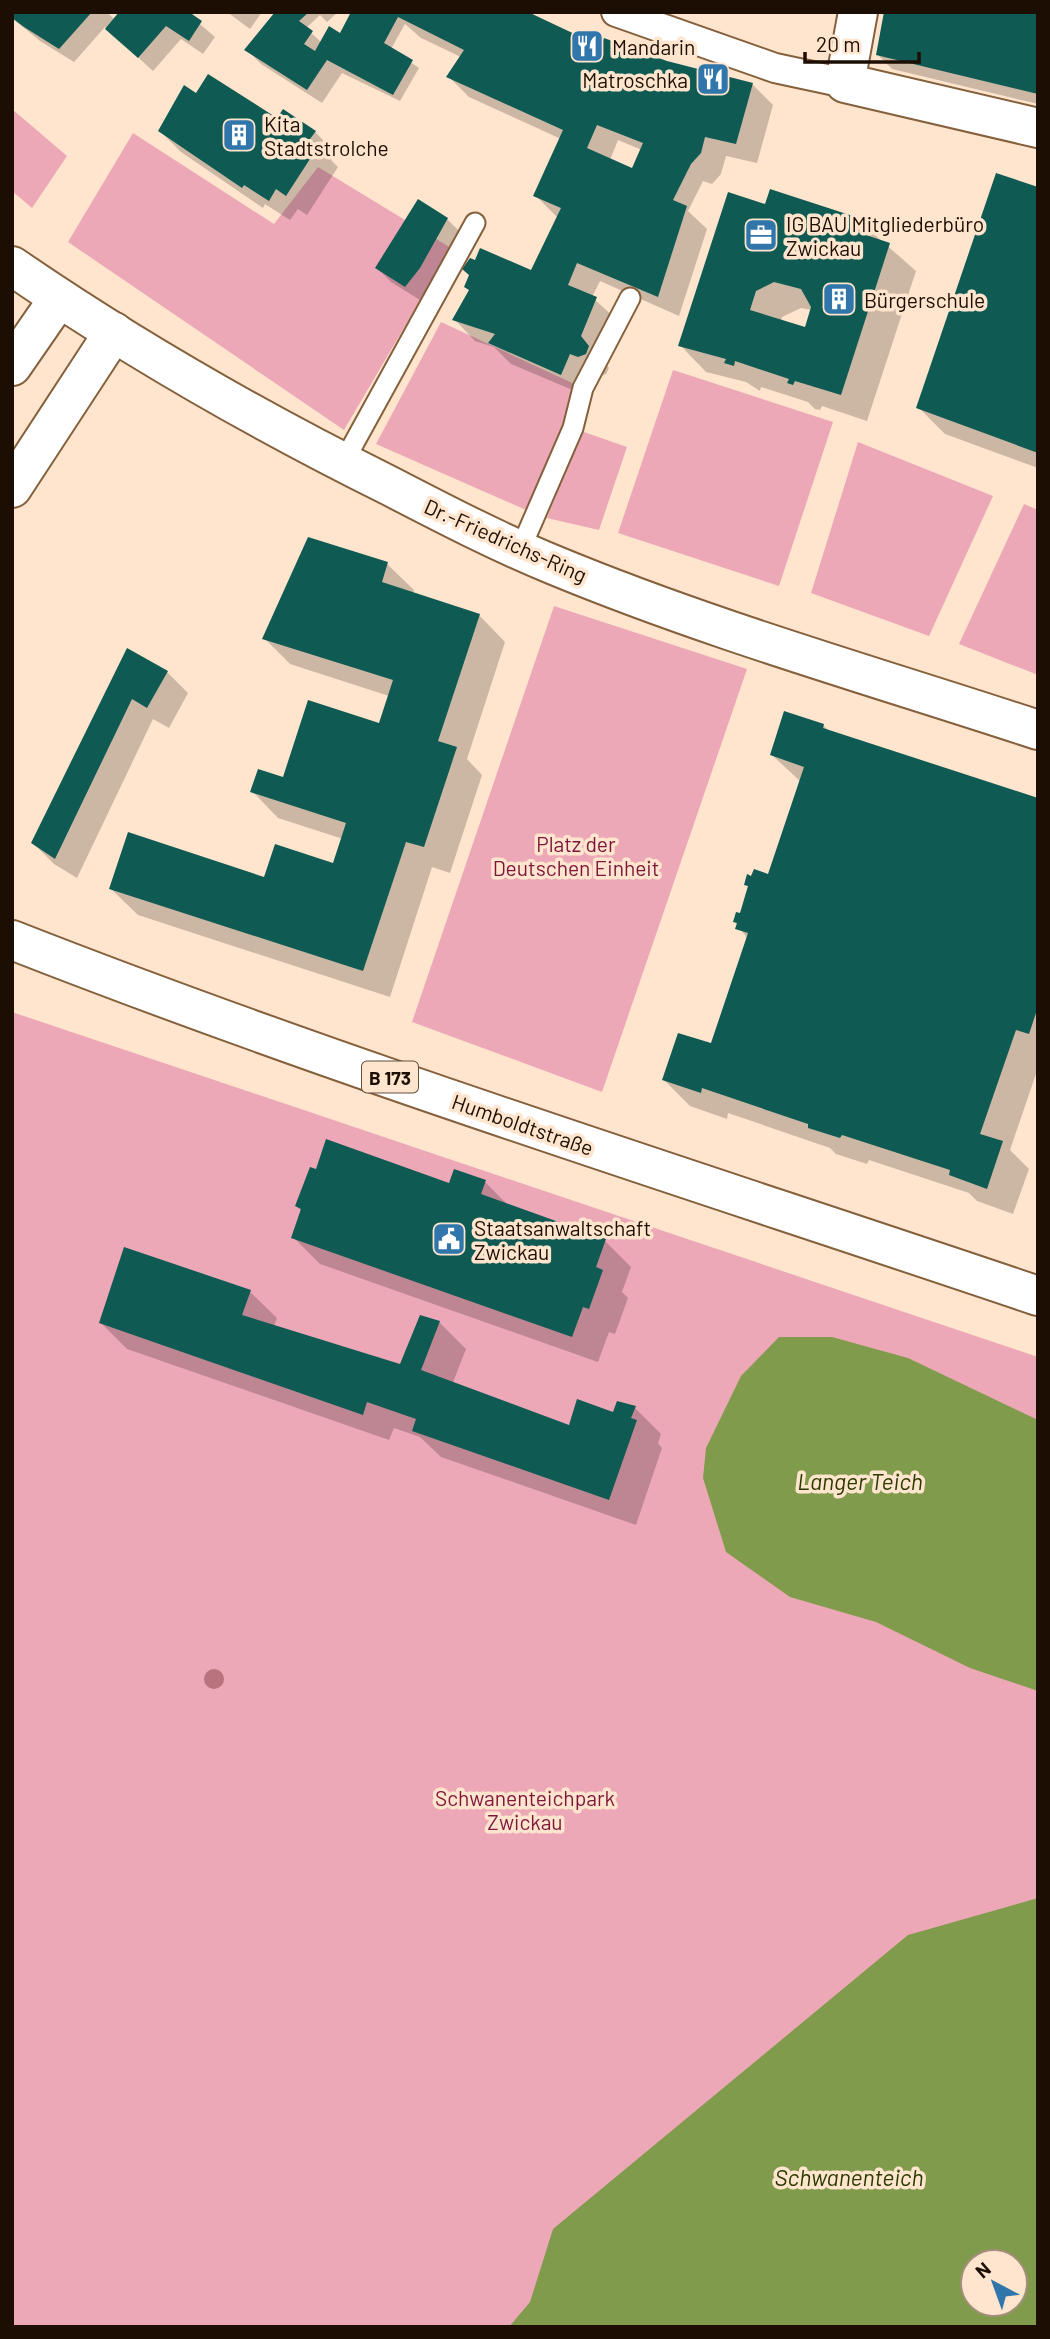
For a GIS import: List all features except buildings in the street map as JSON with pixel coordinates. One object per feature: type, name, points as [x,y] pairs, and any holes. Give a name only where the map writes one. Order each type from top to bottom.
[{"type":"main road","points":[[858,12],[845,83],[1038,128]]},
{"type":"main road","name":"Dr.-Friedrichs-Ring","points":[[12,266],[59,298],[233,404],[343,463],[520,550],[700,618],[1038,730]]},
{"type":"main road","points":[[12,366],[59,298]]},
{"type":"main road","points":[[12,488],[114,332]]},
{"type":"main road","name":"Humboldtstraße","points":[[12,940],[166,1001],[603,1152],[1038,1296]]},
{"type":"street","points":[[615,12],[775,68],[845,83]]},
{"type":"lane","points":[[343,463],[475,223]]},
{"type":"lane","points":[[520,550],[573,428],[583,388],[630,298]]},
{"type":"green space","points":[[12,109],[67,156],[32,208],[12,191]]},
{"type":"green space","points":[[133,133],[274,224],[318,167],[451,248],[344,430],[68,242]]},
{"type":"green space","points":[[441,322],[583,388],[526,510],[376,444]]},
{"type":"green space","points":[[673,370],[833,422],[779,586],[618,533]]},
{"type":"green space","points":[[581,431],[627,447],[599,530],[547,518]]},
{"type":"green space","points":[[858,442],[993,496],[929,636],[811,593]]},
{"type":"green space","points":[[1024,504],[1038,510],[1038,675],[959,644]]},
{"type":"green space","name":"Platz der Deutschen Einheit","points":[[554,606],[747,669],[602,1092],[412,1022]]},
{"type":"green space","name":"Schwanenteichpark Zwickau","points":[[12,1012],[1038,1357],[1038,2327],[12,2327]]},
{"type":"water","name":"Langer Teich","points":[[779,1337],[832,1337],[908,1358],[1038,1420],[1038,1691],[970,1668],[876,1622],[790,1597],[726,1552],[703,1478],[706,1448],[741,1376]]},
{"type":"water","name":"Schwanenteich","points":[[1038,1898],[1038,2327],[509,2327],[530,2302],[553,2229],[908,1935]]},
{"type":"place","name":"Mandarin","points":[[587,46]]},
{"type":"place","name":"Matroschka","points":[[713,79]]},
{"type":"place","name":"Kita Stadtstrolche","points":[[239,135]]},
{"type":"place","name":"IG BAU Mitgliederbüro Zwickau","points":[[761,235]]},
{"type":"place","name":"Bürgerschule","points":[[839,299]]},
{"type":"place","name":"Staatsanwaltschaft Zwickau","points":[[449,1239]]}]
